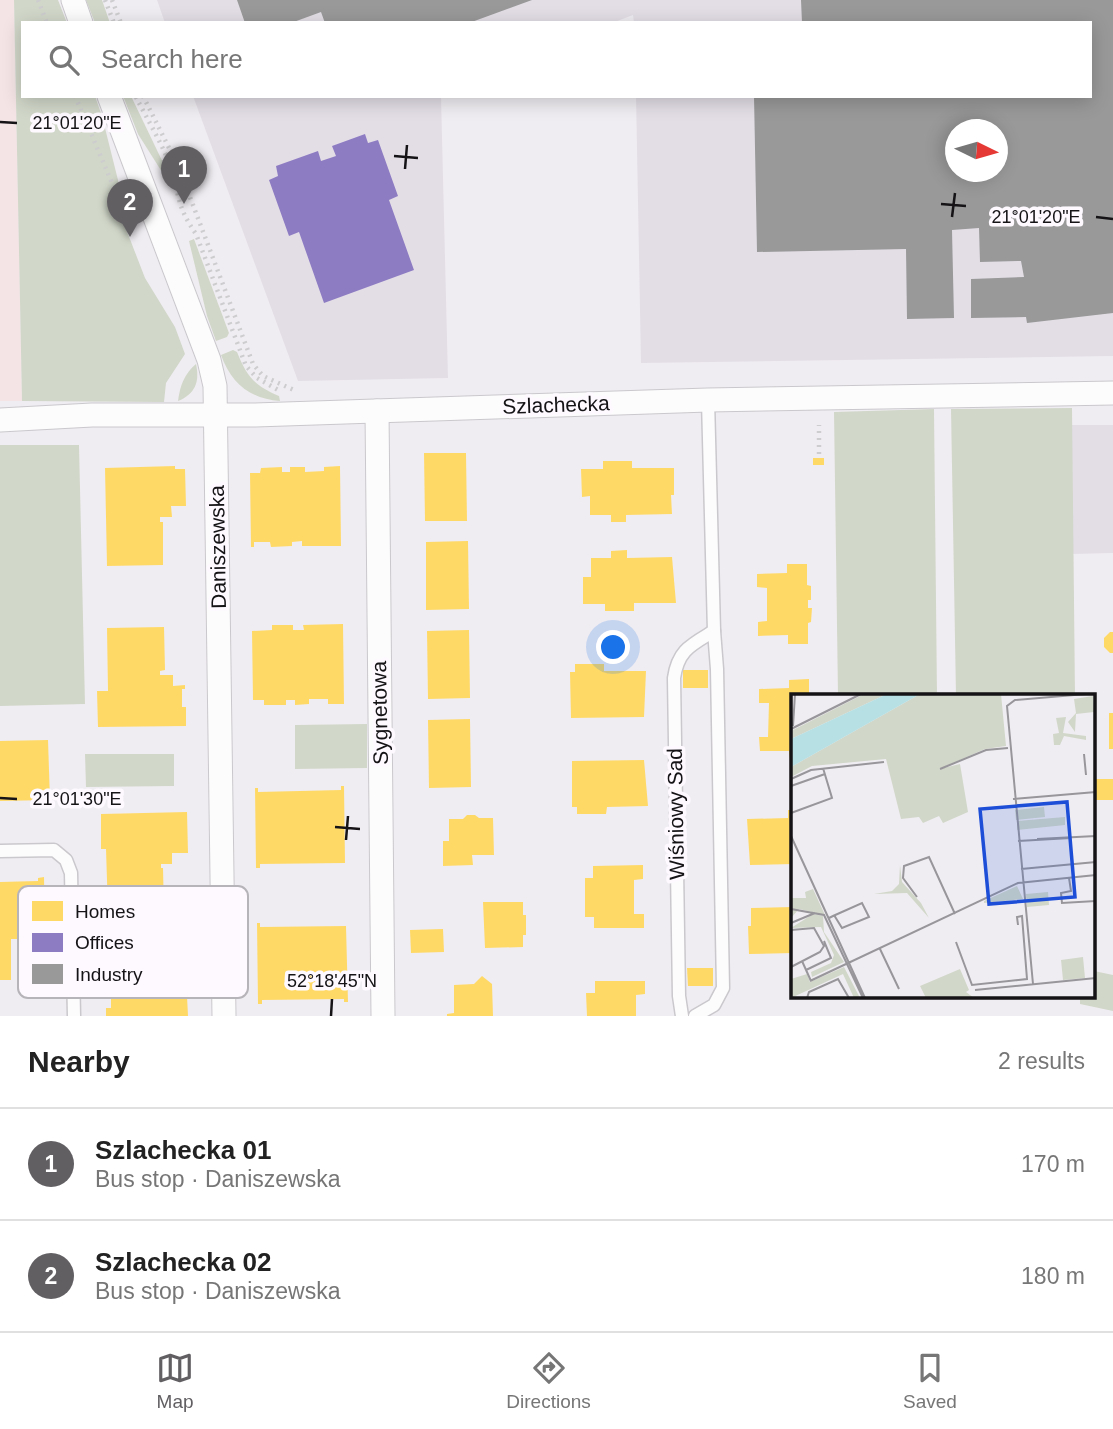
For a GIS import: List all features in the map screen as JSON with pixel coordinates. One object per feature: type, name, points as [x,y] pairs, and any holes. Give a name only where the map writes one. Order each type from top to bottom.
[{"type":"street","points":[[73,0],[80,21]]},
{"type":"street","name":"Daniszewska","points":[[110,98],[209,360],[215,386],[222,886]]},
{"type":"street","name":"Szlachecka","points":[[0,420],[92,415],[377,411],[708,400],[1113,393]]},
{"type":"street","name":"Sygnetowa","points":[[377,411],[383,1016]]},
{"type":"street","name":"Daniszewska","points":[[224,998],[224,1016]]},
{"type":"lane","name":"Wiśniowy Sad","points":[[695,1016],[714,1005],[723,988],[717,669],[708,400]]},
{"type":"lane","name":"Wiśniowy Sad","points":[[682,1016],[679,996],[674,678],[676,662],[689,646],[714,631]]},
{"type":"lane","points":[[0,850],[54,850],[66,860],[71,873],[71,886]]},
{"type":"lane","points":[[74,998],[74,1016]]},
{"type":"path","points":[[38,0],[46,21]]},
{"type":"path","points":[[105,0],[113,21]]},
{"type":"path","points":[[112,0],[120,21]]},
{"type":"path","points":[[76,98],[121,204]]},
{"type":"path","points":[[137,98],[172,171],[184,217],[196,233],[246,366],[257,378],[285,396]]},
{"type":"path","points":[[144,98],[179,168],[253,364],[263,376],[295,390],[299,398]]},
{"type":"path","points":[[819,425],[819,454]]},
{"type":"shaded area","points":[[0,0],[14,0],[22,401],[0,401]]},
{"type":"shaded area","points":[[14,0],[58,0],[66,21],[21,21],[21,98],[96,98],[123,200],[116,203],[145,278],[175,327],[185,354],[166,383],[164,402],[22,401]]},
{"type":"shaded area","points":[[86,0],[102,0],[109,21],[94,21]]},
{"type":"shaded area","points":[[157,0],[1113,0],[1113,356],[641,363],[636,98],[1092,98],[1092,21],[634,21],[633,15],[617,21],[164,21]]},
{"type":"shaded area","points":[[124,98],[132,98],[167,171],[162,172],[138,134]]},
{"type":"shaded area","points":[[194,98],[441,98],[448,378],[298,381]]},
{"type":"shaded area","points":[[194,239],[229,333],[227,337],[216,341],[207,316],[189,241]]},
{"type":"shaded area","points":[[233,350],[237,352],[252,379],[279,396],[280,401],[251,393],[236,381],[221,355]]},
{"type":"shaded area","points":[[196,364],[195,387],[189,395],[178,401],[183,381]]},
{"type":"shaded area","points":[[1072,408],[1075,694],[956,694],[951,409]]},
{"type":"shaded area","points":[[934,409],[937,694],[838,694],[834,412]]},
{"type":"shaded area","points":[[1072,425],[1113,425],[1113,553],[1072,554]]},
{"type":"shaded area","points":[[0,445],[79,445],[85,704],[0,706]]},
{"type":"shaded area","points":[[367,724],[367,768],[295,769],[295,725]]},
{"type":"shaded area","points":[[85,754],[174,754],[174,786],[86,787]]},
{"type":"shaded area","points":[[1096,971],[1113,975],[1113,1011],[1080,1004],[1080,998],[1096,998]]},
{"type":"building: Homes","points":[[424,453],[466,453],[467,521],[425,521]]},
{"type":"building: Homes","points":[[813,458],[824,458],[824,465],[813,465]]},
{"type":"building: Homes","points":[[603,461],[632,461],[632,468],[674,468],[672,514],[626,515],[626,522],[611,522],[611,515],[590,515],[590,496],[582,497],[581,469],[603,469]]},
{"type":"building: Homes","points":[[175,466],[175,469],[185,469],[186,506],[171,506],[172,517],[160,517],[160,522],[163,522],[163,565],[107,566],[105,468]]},
{"type":"building: Homes","points":[[340,466],[341,546],[302,546],[302,541],[292,542],[292,546],[271,547],[270,542],[254,542],[254,547],[251,547],[250,473],[260,473],[261,468],[282,467],[282,472],[290,472],[290,467],[305,467],[305,472],[324,471],[324,467]]},
{"type":"building: Homes","points":[[468,541],[469,609],[426,610],[426,542]]},
{"type":"building: Homes","points":[[627,550],[627,558],[672,557],[676,603],[634,603],[634,611],[605,611],[605,604],[583,604],[583,577],[591,577],[591,558],[611,558],[611,551]]},
{"type":"building: Homes","points":[[787,564],[807,564],[807,585],[811,586],[808,608],[812,608],[811,622],[808,623],[808,644],[788,644],[788,635],[758,636],[758,622],[767,621],[767,588],[757,587],[757,574],[787,573]]},
{"type":"building: Homes","points":[[343,624],[344,704],[328,704],[328,699],[309,699],[309,704],[295,705],[295,700],[286,700],[286,705],[264,705],[264,700],[253,700],[252,631],[272,630],[272,625],[293,625],[293,630],[304,630],[303,625]]},
{"type":"building: Homes","points":[[164,627],[165,670],[160,671],[160,675],[173,675],[173,686],[185,685],[185,689],[182,689],[182,707],[186,707],[186,726],[98,727],[97,691],[108,691],[107,628]]},
{"type":"building: Homes","points":[[469,630],[470,698],[428,699],[427,631]]},
{"type":"building: Homes","points":[[1113,632],[1113,653],[1104,647],[1104,638]]},
{"type":"building: Homes","points":[[575,664],[604,664],[604,671],[646,671],[644,717],[571,718],[570,672],[575,672]]},
{"type":"building: Homes","points":[[683,670],[708,670],[708,688],[683,688]]},
{"type":"building: Homes","points":[[809,679],[809,694],[791,694],[791,759],[789,751],[760,751],[759,737],[768,737],[769,703],[759,703],[759,689],[789,688],[789,680]]},
{"type":"building: Homes","points":[[1109,713],[1113,713],[1113,749],[1109,749]]},
{"type":"building: Homes","points":[[470,719],[471,787],[429,788],[428,720]]},
{"type":"building: Homes","points":[[48,740],[50,800],[0,801],[0,741]]},
{"type":"building: Homes","points":[[644,760],[648,806],[607,807],[606,814],[577,814],[577,807],[572,807],[572,761]]},
{"type":"building: Homes","points":[[1096,779],[1113,779],[1113,800],[1096,800]]},
{"type":"building: Homes","points":[[341,786],[344,786],[345,863],[260,864],[260,868],[256,868],[255,788],[258,788],[258,792],[341,790]]},
{"type":"building: Homes","points":[[788,810],[791,810],[791,864],[750,865],[747,819],[788,818]]},
{"type":"building: Homes","points":[[187,812],[188,853],[172,853],[172,864],[161,864],[163,886],[107,886],[106,849],[101,849],[101,814]]},
{"type":"building: Homes","points":[[467,815],[493,818],[494,855],[472,855],[473,865],[443,866],[443,841],[449,841],[449,819],[463,819]]},
{"type":"building: Homes","points":[[643,865],[643,879],[634,880],[634,914],[644,914],[644,928],[594,928],[594,917],[585,917],[585,878],[593,878],[593,866]]},
{"type":"building: Homes","points":[[44,877],[44,886],[18,886],[18,939],[11,939],[11,980],[0,980],[0,882],[38,881],[38,878]]},
{"type":"building: Homes","points":[[483,902],[523,902],[526,935],[523,935],[523,947],[485,948]]},
{"type":"building: Homes","points":[[791,907],[791,953],[749,954],[748,926],[751,926],[751,908]]},
{"type":"building: Homes","points":[[257,923],[260,923],[260,927],[346,926],[348,1002],[344,1002],[344,999],[262,1000],[262,1004],[258,1004]]},
{"type":"building: Homes","points":[[443,929],[444,952],[411,953],[410,930]]},
{"type":"building: Homes","points":[[687,968],[713,968],[713,986],[688,986]]},
{"type":"building: Homes","points":[[482,976],[492,984],[493,1016],[447,1016],[454,1013],[454,985],[474,984]]},
{"type":"building: Homes","points":[[595,981],[645,981],[645,994],[636,995],[636,1016],[587,1016],[586,993],[595,993]]},
{"type":"building: Homes","points":[[111,998],[187,998],[188,1016],[106,1016],[106,1008],[111,1008]]},
{"type":"building: Offices","points":[[365,134],[368,143],[378,140],[398,196],[389,200],[414,270],[324,303],[299,232],[289,236],[269,180],[278,176],[276,166],[318,151],[321,161],[336,156],[332,146]]},
{"type":"building: Industry","points":[[237,0],[532,0],[474,21],[324,21],[321,12],[296,21],[244,21]]},
{"type":"building: Industry","points":[[801,0],[1113,0],[1113,313],[1027,323],[1026,317],[971,318],[971,279],[1024,277],[1021,261],[980,262],[979,228],[952,230],[954,318],[907,319],[906,249],[757,252],[754,98],[1092,98],[1092,21],[802,21]]},
{"type":"place","name":"Szlachecka 01","points":[[184,204]]},
{"type":"place","name":"Szlachecka 02","points":[[130,237]]}]
